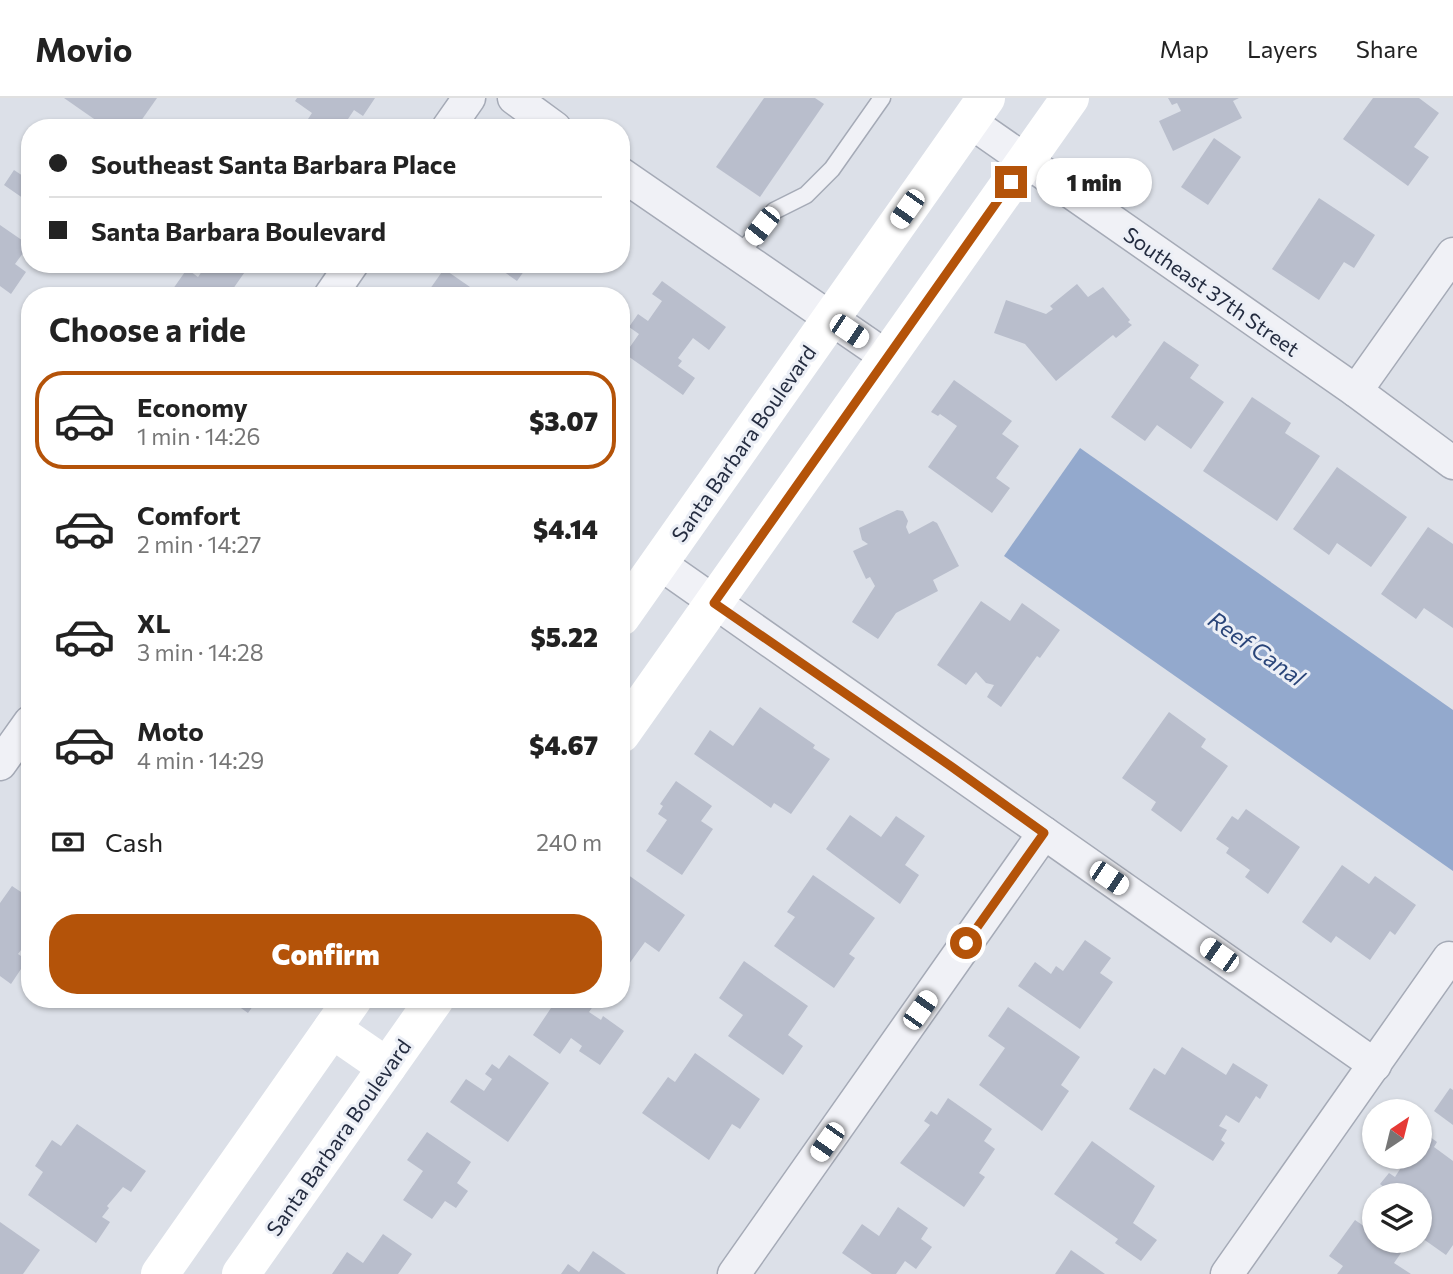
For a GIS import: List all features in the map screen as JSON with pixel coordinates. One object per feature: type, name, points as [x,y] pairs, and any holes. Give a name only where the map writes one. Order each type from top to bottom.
[{"type":"main road","points":[[630,721],[1070,98]]},
{"type":"main road","name":"Santa Barbara Boulevard","points":[[630,604],[977,110]]},
{"type":"main road","name":"Santa Barbara Boulevard","points":[[242,1274],[429,1008]]},
{"type":"main road","points":[[160,1274],[343,1014],[387,1067]]},
{"type":"street","points":[[454,119],[469,98]]},
{"type":"street","points":[[514,98],[543,119]]},
{"type":"street","name":"Southeast 37th Street","points":[[977,110],[1026,160],[1242,314],[1356,391],[1453,463]]},
{"type":"street","points":[[630,180],[887,357]]},
{"type":"street","points":[[1356,391],[1453,254]]},
{"type":"street","points":[[659,563],[1375,1065]]},
{"type":"street","points":[[0,764],[21,735]]},
{"type":"street","points":[[734,1274],[1044,833]]},
{"type":"street","points":[[1227,1274],[1449,958]]},
{"type":"lane","points":[[739,256],[774,211],[806,195],[832,169],[882,98]]},
{"type":"water","name":"Reef Canal","points":[[1080,448],[1453,710],[1453,871],[1004,556]]},
{"type":"building","points":[[64,98],[157,98],[142,119],[94,119]]},
{"type":"building","points":[[297,98],[375,98],[363,116],[354,110],[348,119],[308,119],[312,113],[295,101]]},
{"type":"building","points":[[764,98],[815,98],[824,104],[760,197],[716,167]]},
{"type":"building","points":[[1168,98],[1239,98],[1233,101],[1242,118],[1173,151],[1159,121],[1181,111],[1177,103],[1172,105]]},
{"type":"building","points":[[1373,98],[1419,98],[1439,113],[1414,147],[1429,157],[1408,186],[1343,139]]},
{"type":"building","points":[[1214,138],[1241,157],[1208,205],[1181,187]]},
{"type":"building","points":[[14,170],[21,175],[21,197],[4,185]]},
{"type":"building","points":[[1319,198],[1375,235],[1354,268],[1344,262],[1319,300],[1272,269]]},
{"type":"building","points":[[0,225],[21,239],[21,256],[15,264],[21,268],[21,273],[25,273],[11,294],[0,286]]},
{"type":"building","points":[[184,273],[192,273],[198,277],[201,273],[244,273],[234,287],[174,287]]},
{"type":"building","points":[[441,273],[450,273],[470,287],[431,287]]},
{"type":"building","points":[[506,273],[523,273],[517,281]]},
{"type":"building","points":[[662,281],[726,327],[709,350],[693,338],[678,358],[682,361],[678,366],[695,378],[683,395],[630,358],[630,347],[639,334],[630,326],[638,314],[648,321],[662,301],[652,294]]},
{"type":"building","points":[[1077,284],[1088,297],[1103,287],[1132,325],[1116,338],[1113,335],[1056,381],[1025,344],[994,333],[1006,300],[1046,314],[1053,309],[1050,306]]},
{"type":"building","points":[[1164,341],[1199,365],[1190,378],[1224,402],[1191,449],[1157,425],[1145,441],[1111,417]]},
{"type":"building","points":[[954,380],[1012,421],[1002,434],[1019,446],[996,478],[1010,488],[992,513],[928,467],[957,426],[940,414],[938,416],[931,412]]},
{"type":"building","points":[[1252,397],[1291,423],[1285,433],[1320,456],[1277,521],[1203,471]]},
{"type":"building","points":[[1337,467],[1407,517],[1371,567],[1337,543],[1329,555],[1293,529]]},
{"type":"building","points":[[897,510],[903,511],[908,521],[906,527],[909,534],[933,521],[937,523],[959,566],[933,580],[938,591],[896,613],[878,639],[852,622],[875,586],[870,577],[866,579],[853,551],[868,544],[862,540],[859,528]]},
{"type":"building","points":[[1428,527],[1453,544],[1453,628],[1424,608],[1416,619],[1381,594]]},
{"type":"building","points":[[981,601],[1010,621],[1022,603],[1060,630],[1040,658],[1037,656],[1001,707],[987,697],[994,685],[986,683],[976,672],[966,685],[937,665]]},
{"type":"building","points":[[760,707],[815,745],[813,748],[830,759],[791,814],[774,803],[771,808],[694,754],[710,730],[733,746]]},
{"type":"building","points":[[1169,712],[1206,739],[1201,747],[1228,766],[1181,832],[1151,810],[1156,802],[1122,778]]},
{"type":"building","points":[[676,781],[712,806],[701,821],[713,829],[682,875],[646,851],[667,820],[658,814],[663,806],[660,804]]},
{"type":"building","points":[[1246,809],[1300,847],[1268,894],[1245,877],[1250,870],[1226,853],[1229,848],[1216,839],[1232,816],[1238,820]]},
{"type":"building","points":[[850,815],[881,837],[896,816],[925,836],[905,865],[919,875],[900,904],[826,849]]},
{"type":"building","points":[[1342,865],[1369,884],[1375,876],[1416,905],[1395,935],[1390,931],[1370,960],[1336,936],[1331,943],[1302,922]]},
{"type":"building","points":[[813,875],[875,918],[849,954],[855,958],[834,988],[774,946],[795,917],[787,912]]},
{"type":"building","points":[[630,876],[685,915],[659,952],[645,942],[630,963]]},
{"type":"building","points":[[12,886],[21,892],[21,950],[18,954],[21,956],[21,969],[11,984],[0,976],[0,903]]},
{"type":"building","points":[[1085,940],[1111,958],[1100,973],[1113,982],[1080,1029],[1018,986],[1035,962],[1051,974],[1056,966],[1063,971]]},
{"type":"building","points":[[744,961],[808,1006],[788,1035],[803,1046],[783,1075],[728,1036],[743,1015],[719,998]]},
{"type":"building","points":[[1008,1007],[1080,1057],[1061,1085],[1069,1091],[1042,1131],[979,1085],[1005,1048],[988,1036]]},
{"type":"building","points":[[551,1008],[592,1008],[589,1012],[601,1020],[603,1016],[624,1031],[600,1065],[579,1051],[582,1046],[571,1038],[560,1054],[533,1035]]},
{"type":"building","points":[[1182,1047],[1226,1075],[1233,1063],[1268,1085],[1260,1099],[1256,1096],[1239,1123],[1226,1115],[1219,1126],[1227,1130],[1221,1140],[1225,1143],[1213,1161],[1129,1109],[1154,1068],[1165,1075]]},
{"type":"building","points":[[695,1053],[760,1099],[740,1129],[732,1124],[709,1160],[642,1113],[668,1077],[675,1082]]},
{"type":"building","points":[[509,1055],[549,1083],[508,1142],[450,1102],[466,1079],[484,1091],[492,1079],[485,1074],[492,1064],[499,1069]]},
{"type":"building","points":[[1450,1088],[1453,1090],[1453,1125],[1434,1111]]},
{"type":"building","points":[[948,1098],[992,1129],[984,1141],[995,1149],[979,1173],[985,1177],[964,1207],[900,1163],[930,1125],[924,1121],[931,1111],[937,1115]]},
{"type":"building","points":[[77,1124],[146,1171],[131,1192],[123,1187],[107,1206],[109,1208],[102,1217],[110,1222],[96,1243],[28,1195],[43,1172],[35,1166],[52,1140],[61,1146]]},
{"type":"building","points":[[427,1132],[471,1162],[457,1183],[468,1191],[456,1208],[445,1201],[432,1219],[403,1200],[423,1171],[407,1160]]},
{"type":"building","points":[[1432,1138],[1437,1142],[1434,1147],[1453,1161],[1453,1245],[1446,1255],[1432,1245],[1432,1183],[1381,1183],[1389,1173],[1395,1177],[1400,1169],[1432,1169]]},
{"type":"building","points":[[1092,1141],[1155,1186],[1133,1223],[1157,1240],[1141,1261],[1115,1243],[1118,1239],[1054,1194]]},
{"type":"building","points":[[898,1207],[928,1228],[921,1239],[932,1247],[916,1269],[905,1261],[896,1274],[872,1274],[842,1253],[862,1224],[879,1236]]},
{"type":"building","points":[[1355,1220],[1362,1225],[1362,1253],[1401,1253],[1394,1263],[1411,1274],[1337,1274],[1343,1266],[1329,1256]]},
{"type":"building","points":[[0,1222],[40,1250],[23,1274],[0,1274]]},
{"type":"building","points":[[383,1234],[412,1254],[398,1274],[332,1274],[347,1252],[363,1263]]},
{"type":"building","points":[[1071,1250],[1105,1274],[1055,1274]]},
{"type":"building","points":[[593,1251],[626,1274],[561,1274],[568,1264],[579,1272]]},
{"type":"route","points":[[966,943],[1044,833],[714,603],[1011,182]]}]
